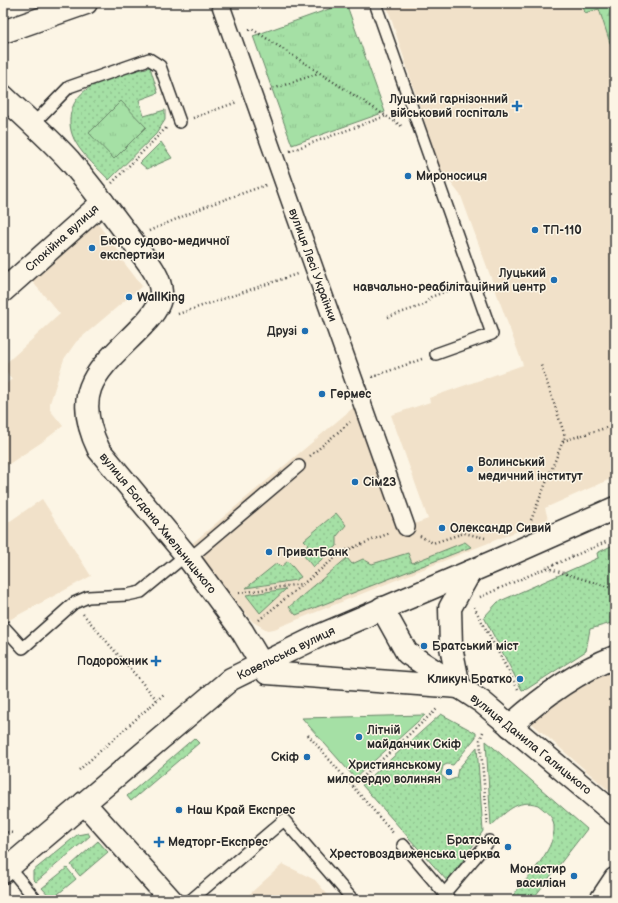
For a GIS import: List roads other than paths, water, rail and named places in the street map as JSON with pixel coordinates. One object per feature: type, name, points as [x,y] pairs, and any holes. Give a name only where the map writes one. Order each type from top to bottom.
[{"type":"main road","points":[[3,32],[86,3]]},
{"type":"main road","name":"вулиця Богдана Хмельницького","points":[[3,96],[69,160],[103,202],[157,276],[161,291],[159,304],[152,317],[101,369],[91,384],[86,401],[86,413],[91,433],[99,450],[188,557],[242,631],[262,664]]},
{"type":"main road","name":"Спокійна вулиця","points":[[3,291],[103,202]]},
{"type":"main road","name":"Ковельська вулиця","points":[[6,869],[231,679],[321,635],[470,572],[615,508]]},
{"type":"main road","points":[[262,664],[267,673],[459,687],[450,647],[450,608],[470,572]]},
{"type":"main road","name":"вулиця Данила Галицького","points":[[382,608],[407,653],[482,702],[615,814]]},
{"type":"main road","points":[[510,726],[531,707],[580,674],[615,657]]},
{"type":"main road","points":[[84,803],[171,900]]},
{"type":"main road","points":[[601,900],[615,879]]},
{"type":"street","name":"вулиця Лесі Українки","points":[[220,3],[406,527]]},
{"type":"lane","points":[[375,3],[492,334],[436,354]]},
{"type":"lane","points":[[33,124],[69,87],[149,59],[160,66],[180,122]]},
{"type":"lane","points":[[3,626],[23,648],[74,604],[88,597],[127,595],[141,592],[188,557],[299,466]]},
{"type":"lane","points":[[190,900],[284,820],[352,900]]},
{"type":"lane","points":[[403,845],[447,897],[489,841]]},
{"type":"lane","points":[[6,869],[36,900]]},
{"type":"place","name":"Луцький гарнізонний військовий госпіталь","points":[[517,106]]},
{"type":"place","name":"Мироносиця","points":[[408,176]]},
{"type":"place","name":"ТП-110","points":[[535,230]]},
{"type":"place","name":"Бюро судово-медичної експертизи","points":[[92,248]]},
{"type":"place","name":"Луцький навчально-реабілітаційний центр","points":[[554,280]]},
{"type":"place","name":"WallKing","points":[[129,297]]},
{"type":"place","name":"Друзі","points":[[305,331]]},
{"type":"place","name":"Гермес","points":[[322,394]]},
{"type":"place","name":"Волинський медичний інститут","points":[[470,469]]},
{"type":"place","name":"Сім23","points":[[355,482]]},
{"type":"place","name":"Олександр Сивий","points":[[442,528]]},
{"type":"place","name":"ПриватБанк","points":[[269,552]]},
{"type":"place","name":"Братський міст","points":[[424,646]]},
{"type":"place","name":"Подорожник","points":[[156,661]]},
{"type":"place","name":"Кликун Братко","points":[[520,679]]},
{"type":"place","name":"Літній майданчик Скіф","points":[[359,737]]},
{"type":"place","name":"Скіф","points":[[307,757]]},
{"type":"place","name":"Християнському милосердю волинян","points":[[449,772]]},
{"type":"place","name":"Наш Край Експрес","points":[[179,810]]},
{"type":"place","name":"Медторг-Експрес","points":[[159,842]]},
{"type":"place","name":"Братська Хрестовоздвиженська церква","points":[[508,847]]},
{"type":"place","name":"Монастир василіан","points":[[574,876]]}]
